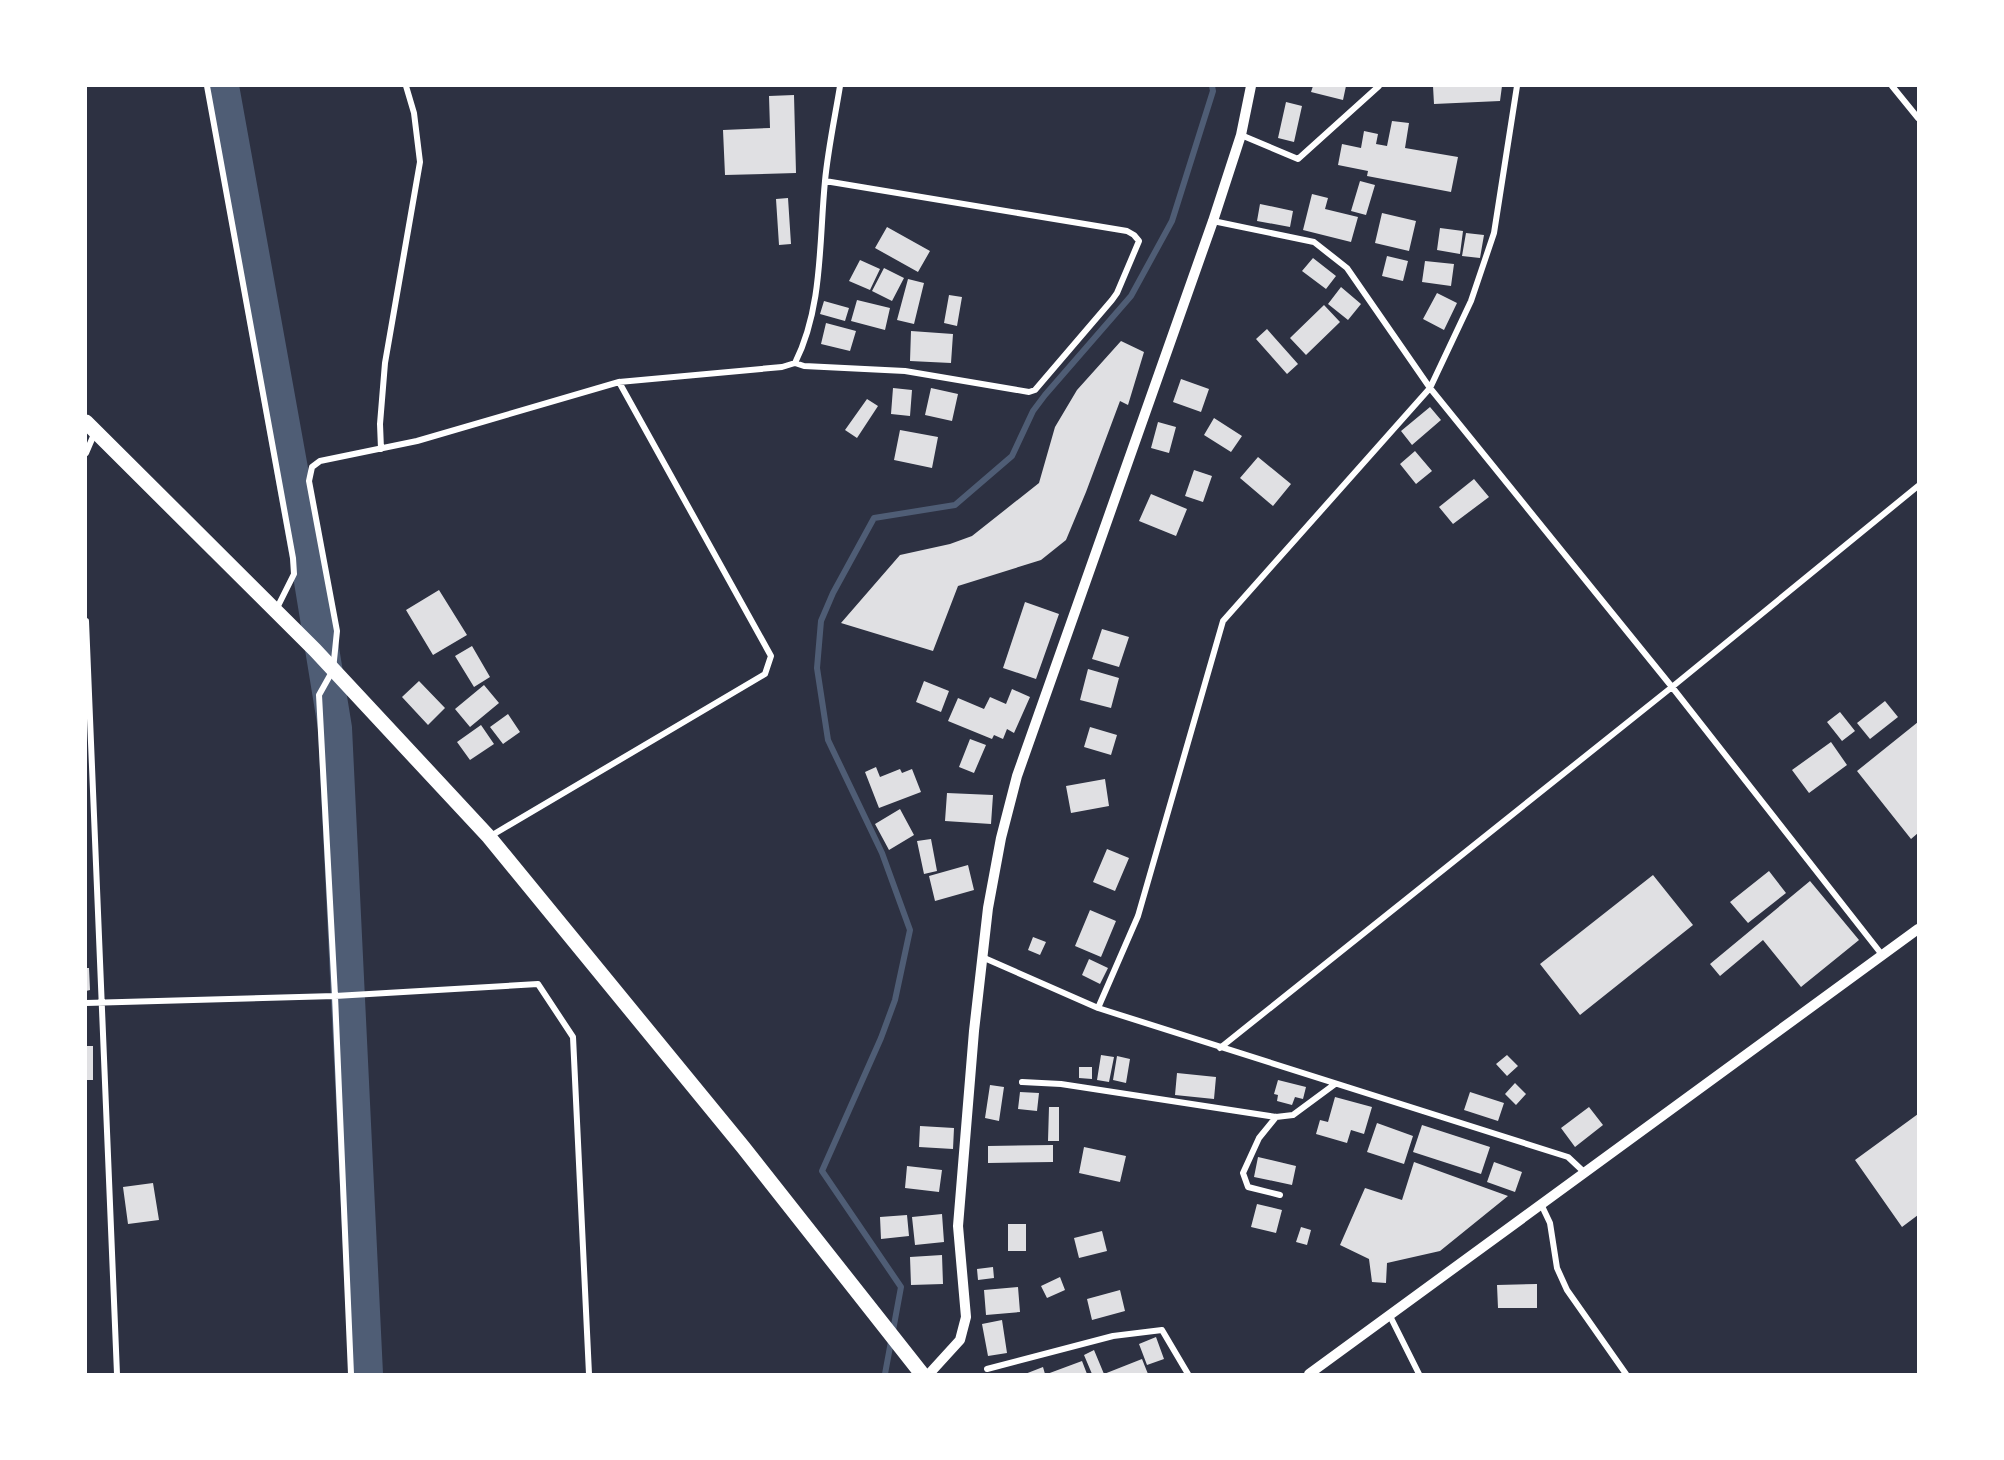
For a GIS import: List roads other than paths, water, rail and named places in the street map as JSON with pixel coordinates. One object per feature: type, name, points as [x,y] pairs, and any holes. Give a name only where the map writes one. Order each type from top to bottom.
[{"type":"main road","points":[[90,427],[275,610],[489,837],[743,1147],[922,1374]]},
{"type":"street","points":[[207,86],[293,558],[294,574],[275,610]]},
{"type":"street","points":[[381,449],[380,424],[385,363],[420,162],[414,113],[406,86]]},
{"type":"street","points":[[795,363],[803,346],[820,272],[825,181],[840,86]]},
{"type":"street","points":[[929,1374],[960,1340],[966,1317],[958,1226],[982,957],[988,908],[1001,838],[1017,776],[1213,221],[1241,135],[1251,86]]},
{"type":"street","points":[[1241,135],[1298,159],[1379,86]]},
{"type":"street","points":[[1098,1008],[1138,916],[1223,621],[1430,388],[1471,301],[1494,233],[1517,86]]},
{"type":"street","points":[[1892,86],[1918,118]]},
{"type":"street","points":[[351,1374],[335,996],[319,695],[333,670],[337,631],[309,481],[312,467],[320,461],[428,437],[619,382],[782,367],[795,363],[804,366],[905,371],[1021,391],[1035,390],[1117,293],[1139,241],[1127,231],[825,181]]},
{"type":"street","points":[[1213,221],[1314,242],[1347,268],[1430,388],[1672,687],[1883,956]]},
{"type":"street","points":[[489,837],[765,674],[771,656],[619,382]]},
{"type":"street","points":[[86,453],[90,427]]},
{"type":"street","points":[[1220,1048],[1672,687],[1918,486]]},
{"type":"street","points":[[86,621],[117,1374]]},
{"type":"street","points":[[1309,1374],[1883,956],[1918,928]]},
{"type":"street","points":[[982,957],[1098,1008],[1568,1157],[1584,1172]]},
{"type":"street","points":[[86,1003],[335,996],[538,984],[573,1037],[589,1374]]},
{"type":"street","points":[[1022,1082],[1061,1084],[1276,1117],[1293,1115],[1335,1084]]},
{"type":"street","points":[[1276,1117],[1259,1138],[1243,1173],[1248,1188],[1280,1195]]},
{"type":"street","points":[[1541,1203],[1550,1223],[1557,1268],[1567,1290],[1626,1374]]},
{"type":"street","points":[[1390,1316],[1419,1374]]},
{"type":"street","points":[[987,1369],[1113,1336],[1162,1330],[1188,1374]]},
{"type":"waterway","points":[[222,86],[309,569],[335,728],[366,1374]]},
{"type":"waterway","points":[[885,1374],[901,1287],[822,1171],[881,1038],[895,1000],[910,930],[882,853],[828,740],[817,668],[821,621],[833,593],[874,518],[955,505],[1012,456],[1033,411],[1131,296],[1172,221],[1213,91],[1212,86]]}]
